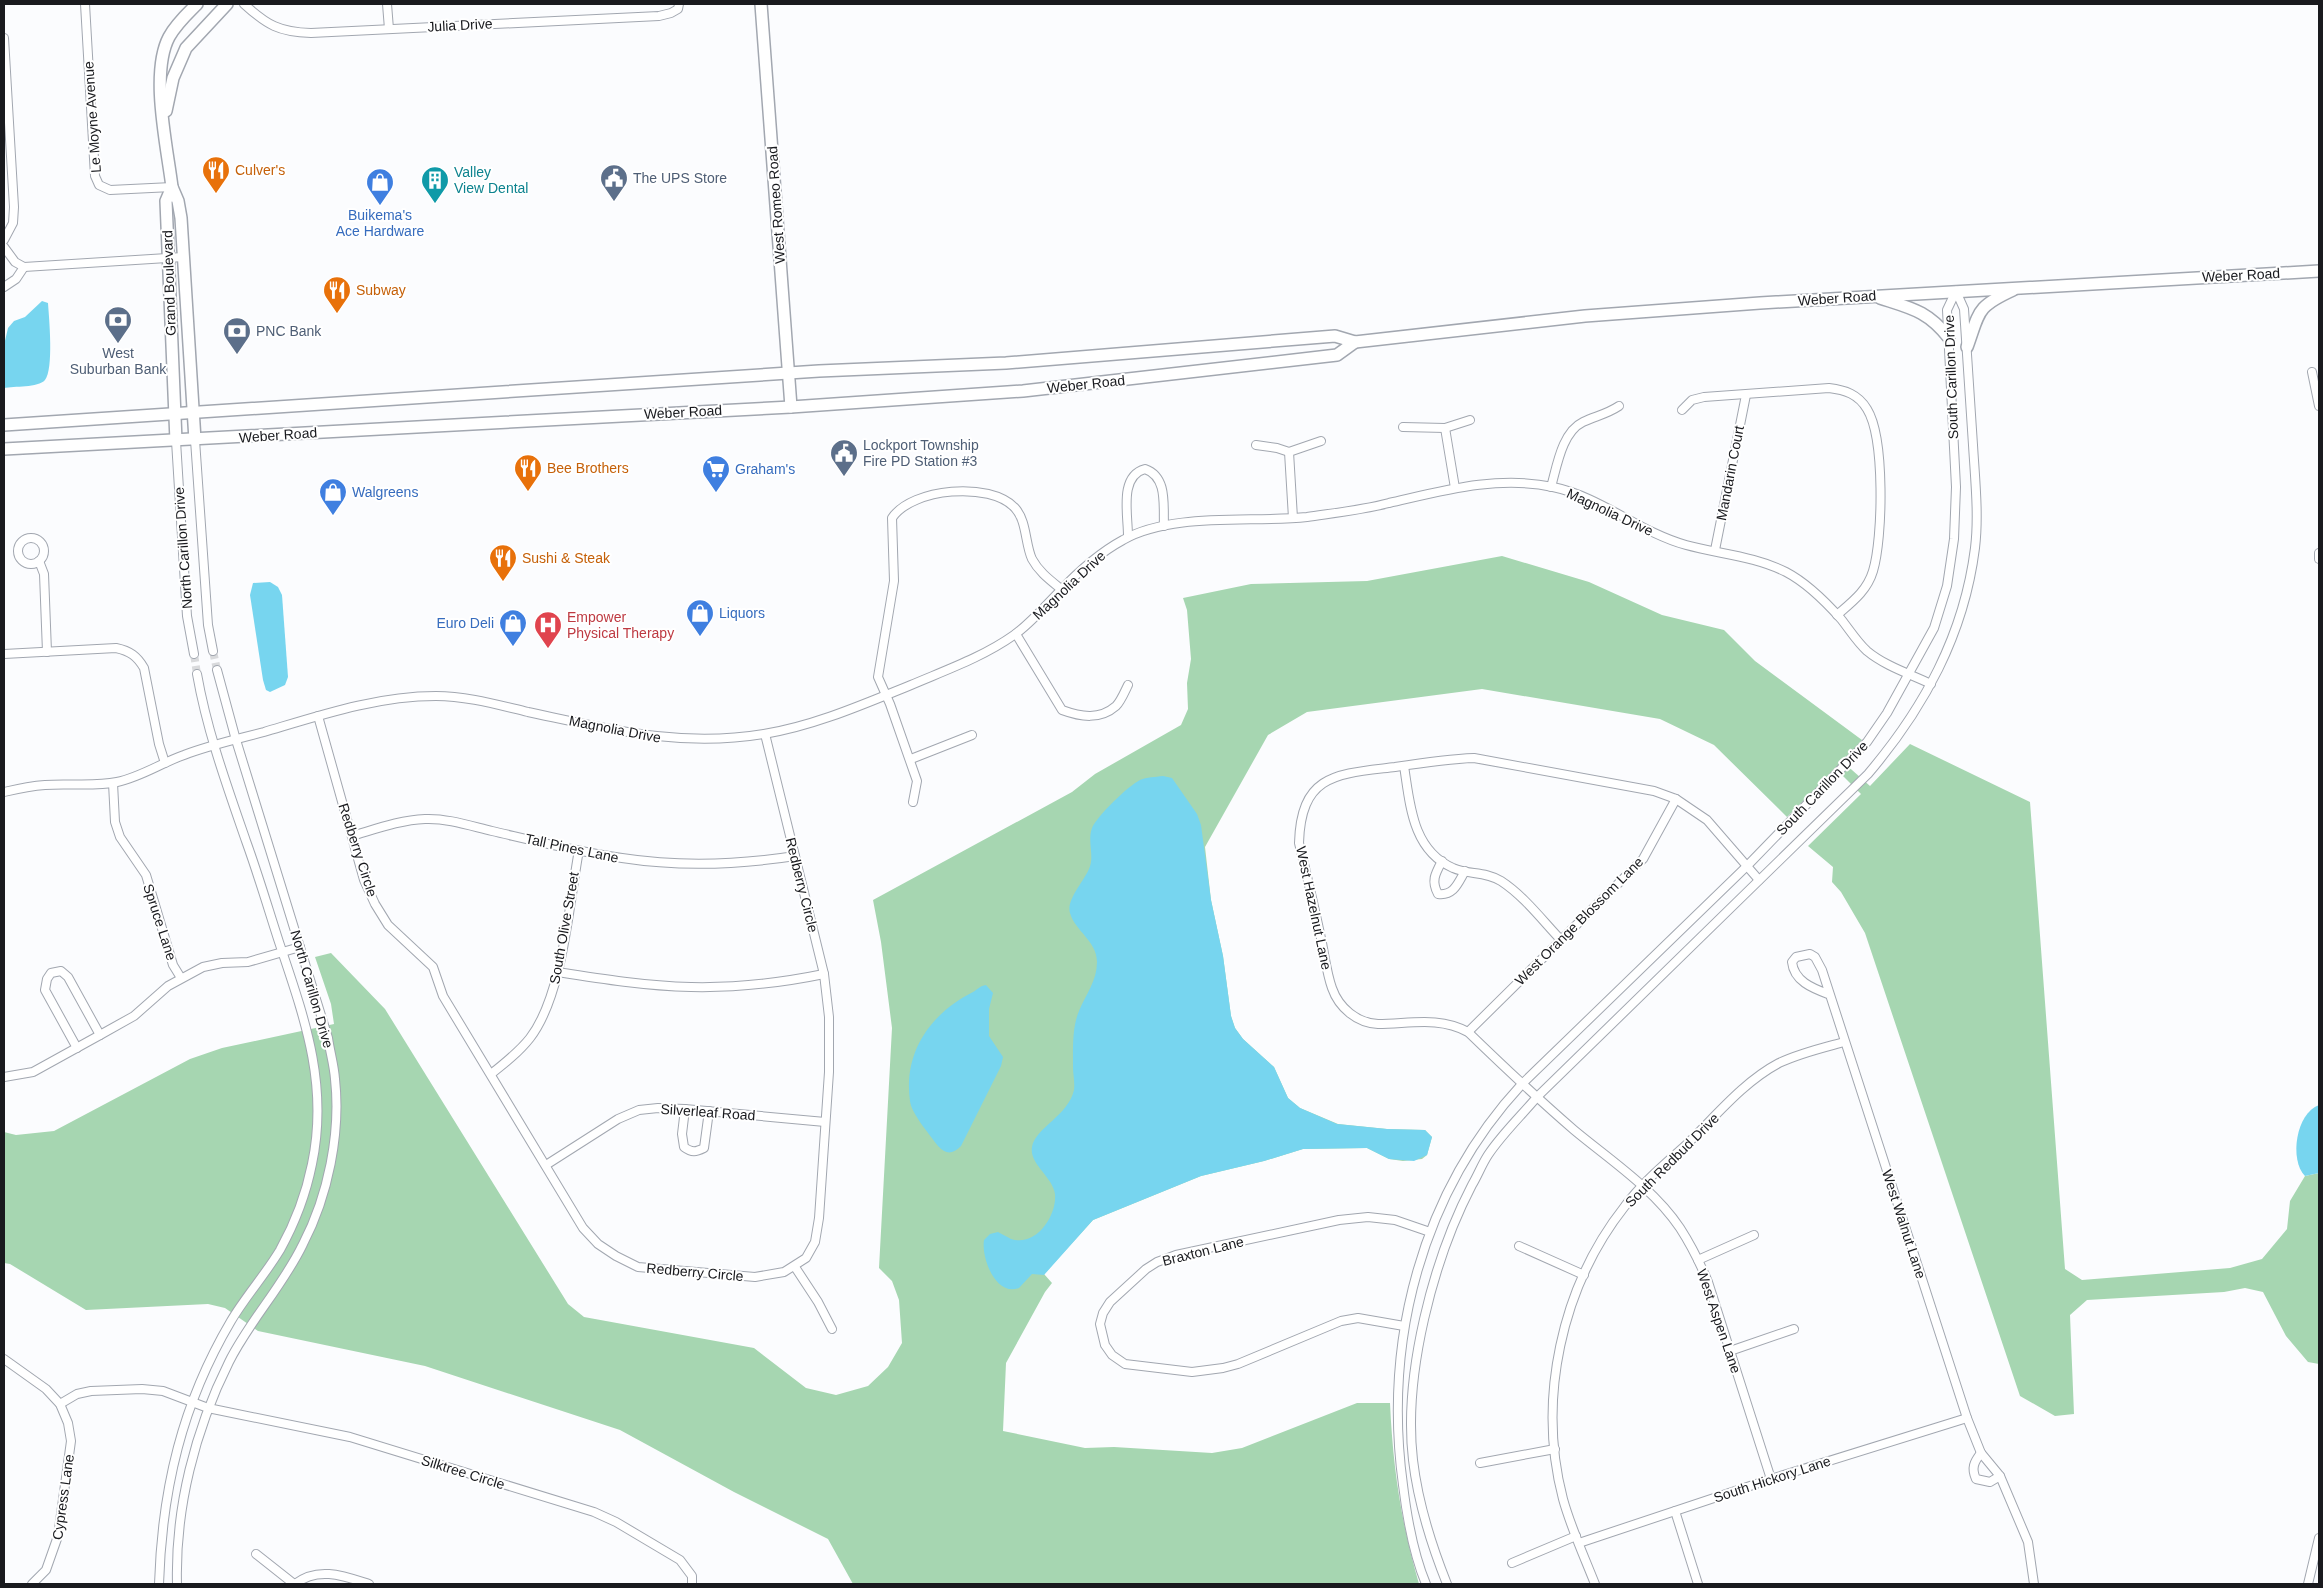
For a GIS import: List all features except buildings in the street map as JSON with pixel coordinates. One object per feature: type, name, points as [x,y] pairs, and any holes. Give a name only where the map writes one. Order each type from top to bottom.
[{"type":"main road","name":"Grand Boulevard","points":[[195,440],[178,201],[172,187],[160,82],[162,59],[169,37],[197,4]]},
{"type":"main road","name":"Grand Boulevard","points":[[164,122],[173,78],[186,48],[226,4]]},
{"type":"main road","name":"West Romeo Road","points":[[761,4],[791,406]]},
{"type":"main road","name":"Grand Boulevard","points":[[172,187],[166,201],[176,441]]},
{"type":"main road","name":"Weber Road","points":[[4,425],[789,373],[1006,363],[1335,336],[1355,342],[1585,316],[1873,296],[2319,271]]},
{"type":"main road","points":[[1967,347],[1980,311],[1990,301],[2019,288]]},
{"type":"main road","points":[[1873,296],[1919,310],[1939,325],[1949,338]]},
{"type":"main road","name":"Weber Road","points":[[4,449],[195,440],[1023,391],[1337,355],[1355,342]]},
{"type":"street","name":"Le Moyne Avenue","points":[[85,4],[95,176],[98,185],[110,190],[172,187]]},
{"type":"street","name":"Julia Drive","points":[[244,4],[270,26],[291,33],[659,16],[678,9],[679,4]]},
{"type":"street","points":[[387,4],[389,29]]},
{"type":"street","points":[[4,38],[14,207],[13,223],[4,240]]},
{"type":"street","points":[[4,247],[15,262],[24,267],[183,257]]},
{"type":"street","points":[[5,287],[16,279],[24,267]]},
{"type":"street","name":"South Carillon Drive","points":[[1426,1584],[1407,1518],[1396,1425],[1398,1361],[1404,1326],[1416,1273],[1430,1232],[1470,1150],[1498,1110],[1522,1084],[1747,866],[1867,742],[1909,673],[1934,628],[1948,586],[1954,539],[1956,487],[1947,310],[1956,291]]},
{"type":"street","name":"South Carillon Drive","points":[[1447,1584],[1433,1549],[1420,1502],[1413,1459],[1412,1408],[1423,1326],[1433,1284],[1458,1214],[1488,1155],[1537,1097],[1868,774],[1895,742],[1946,658],[1964,608],[1975,547],[1976,491],[1967,347],[1964,309],[1956,291]]},
{"type":"street","points":[[2312,372],[2319,406]]},
{"type":"street","points":[[1682,410],[1692,400],[1704,396],[1746,395],[1829,388],[1844,390],[1857,396],[1867,407],[1874,423],[1880,501],[1873,570],[1860,596],[1837,615]]},
{"type":"street","name":"Mandarin Court","points":[[1715,550],[1746,395]]},
{"type":"street","points":[[1551,487],[1562,448],[1572,432],[1582,422],[1608,413],[1618,406]]},
{"type":"street","points":[[1403,427],[1445,428],[1470,420]]},
{"type":"street","points":[[1445,428],[1455,488]]},
{"type":"street","name":"North Carillon Drive","points":[[195,440],[208,625],[213,651]]},
{"type":"street","name":"North Carillon Drive","points":[[176,441],[187,616],[194,654]]},
{"type":"street","points":[[1256,445],[1290,452],[1321,441]]},
{"type":"street","points":[[1290,452],[1293,518]]},
{"type":"street","points":[[1128,536],[1128,490],[1132,475],[1137,471],[1145,469],[1158,476],[1161,485],[1164,526]]},
{"type":"street","name":"Magnolia Drive","points":[[4,792],[43,785],[112,783],[142,774],[185,754],[380,700],[444,696],[474,700],[635,735],[658,738],[730,738],[765,734],[798,726],[887,695],[962,664],[1016,634],[1061,589],[1108,548],[1128,536],[1164,526],[1209,521],[1293,518],[1344,512],[1455,488],[1487,484],[1520,484],[1551,487],[1580,495],[1656,534],[1685,545],[1754,560],[1786,572],[1812,590],[1837,615],[1864,649],[1883,662],[1931,684]]},
{"type":"street","points":[[913,802],[917,780],[887,695],[878,677],[894,581],[892,518],[897,510],[906,504],[932,495],[954,491],[990,495],[1006,501],[1016,509],[1023,525],[1031,557],[1039,571],[1061,589]]},
{"type":"street","points":[[2319,553],[2319,559]]},
{"type":"street","points":[[39,561],[44,574],[47,652]]},
{"type":"street","points":[[1016,634],[1062,710],[1085,717],[1099,715],[1116,705],[1128,685]]},
{"type":"street","points":[[4,654],[116,648],[129,651],[144,668],[159,744],[165,763]]},
{"type":"street","name":"North Carillon Drive","points":[[177,1584],[176,1560],[190,1470],[208,1408],[229,1361],[251,1323],[303,1244],[319,1206],[330,1165],[336,1121],[335,1080],[328,1038],[236,740],[217,670]]},
{"type":"street","name":"North Carillon Drive","points":[[159,1584],[160,1540],[167,1490],[180,1435],[191,1402],[207,1363],[232,1319],[280,1249],[300,1208],[312,1163],[318,1119],[311,1043],[214,746],[197,674]]},
{"type":"street","name":"Redberry Circle","points":[[318,716],[364,880],[375,904],[388,925],[433,967],[443,996],[583,1228],[598,1244],[616,1256],[638,1266],[755,1277],[784,1272],[795,1267],[806,1258],[815,1242],[819,1218],[829,1072],[829,1017],[824,974],[765,734]]},
{"type":"street","points":[[911,759],[972,734]]},
{"type":"street","name":"West Hazelnut Lane","points":[[1522,1084],[1468,1032],[1457,1026],[1441,1022],[1363,1022],[1352,1015],[1332,989],[1299,842],[1302,810],[1311,795],[1323,783],[1342,774],[1450,759],[1474,758],[1654,791],[1676,799],[1707,820],[1759,880]]},
{"type":"street","points":[[1404,766],[1414,824],[1418,836],[1428,848],[1442,861],[1454,868],[1484,873],[1499,880],[1516,892],[1561,940]]},
{"type":"street","name":"Spruce Lane","points":[[112,783],[115,822],[120,837],[146,875],[173,965],[181,978]]},
{"type":"street","name":"West Orange Blossom Lane","points":[[1468,1032],[1643,859],[1676,799]]},
{"type":"street","name":"Tall Pines Lane","points":[[352,836],[402,821],[428,819],[458,823],[579,850],[658,863],[694,865],[733,864],[795,856]]},
{"type":"street","name":"South Olive Street","points":[[491,1074],[514,1055],[530,1038],[544,1016],[558,972],[579,850]]},
{"type":"street","points":[[1442,861],[1433,878],[1438,894],[1449,894],[1455,889],[1465,871]]},
{"type":"street","points":[[4,1077],[33,1072],[77,1048],[134,1016],[181,978],[204,967],[222,963],[248,962],[300,947]]},
{"type":"street","name":"West Walnut Lane","points":[[1828,994],[1814,989],[1796,976],[1792,962],[1796,957],[1810,954],[1815,957],[1822,970],[1828,994],[1966,1418],[1981,1453],[2000,1476],[2028,1542],[2034,1584]]},
{"type":"street","points":[[77,1048],[45,990],[46,979],[52,973],[61,972],[68,977],[100,1035]]},
{"type":"street","points":[[558,972],[615,981],[691,987],[766,984],[824,974]]},
{"type":"street","name":"South Redbud Drive","points":[[1595,1584],[1563,1500],[1555,1449],[1553,1419],[1555,1380],[1561,1341],[1572,1303],[1584,1274],[1604,1236],[1642,1186],[1755,1079],[1788,1060],[1844,1042]]},
{"type":"street","name":"West Aspen Lane","points":[[1522,1084],[1642,1186],[1664,1208],[1679,1227],[1708,1282],[1771,1479]]},
{"type":"street","name":"Silverleaf Road","points":[[546,1165],[618,1119],[639,1110],[658,1108],[685,1109],[825,1122]]},
{"type":"street","points":[[685,1109],[682,1134],[684,1147],[696,1152],[704,1148],[709,1111]]},
{"type":"street","name":"Braxton Lane","points":[[1404,1326],[1358,1318],[1341,1321],[1238,1364],[1192,1372],[1125,1364],[1112,1355],[1105,1345],[1100,1324],[1103,1313],[1110,1302],[1156,1262],[1176,1255],[1339,1220],[1368,1217],[1395,1220],[1430,1232]]},
{"type":"street","points":[[1698,1260],[1754,1235]]},
{"type":"street","points":[[1519,1246],[1584,1274]]},
{"type":"street","points":[[795,1267],[818,1302],[832,1329]]},
{"type":"street","points":[[1730,1350],[1794,1329]]},
{"type":"street","points":[[4,1358],[46,1389],[60,1404]]},
{"type":"street","name":"Silktree Circle","points":[[60,1404],[77,1394],[91,1391],[142,1389],[163,1391],[208,1408],[350,1437],[594,1512],[616,1522],[680,1560],[692,1576],[692,1584]]},
{"type":"street","name":"Cypress Lane","points":[[32,1584],[46,1570],[58,1536],[70,1441],[68,1423],[60,1404]]},
{"type":"street","name":"South Hickory Lane","points":[[1512,1563],[1578,1540],[1966,1418]]},
{"type":"street","points":[[1480,1463],[1555,1449]]},
{"type":"street","points":[[1981,1453],[1974,1461],[1973,1472],[1976,1479],[1990,1482],[2000,1476]]},
{"type":"street","points":[[1675,1511],[1698,1584]]},
{"type":"street","points":[[2308,1584],[2319,1538]]},
{"type":"street","points":[[256,1554],[295,1584],[311,1576],[327,1573],[369,1584]]},
{"type":"green space","points":[[1502,556],[1589,582],[1662,615],[1724,630],[1755,661],[1862,740],[1843,762],[1870,786],[1910,744],[2030,802],[2065,1269],[2082,1280],[2230,1268],[2262,1259],[2287,1229],[2290,1201],[2305,1176],[2319,1173],[2319,1364],[2308,1362],[2286,1336],[2263,1292],[2245,1288],[2224,1292],[2087,1300],[2070,1315],[2074,1414],[2055,1416],[2020,1396],[1865,933],[1841,892],[1832,882],[1833,867],[1808,846],[1861,794],[1836,769],[1787,817],[1714,745],[1660,719],[1482,689],[1307,712],[1268,735],[1205,847],[1211,900],[1223,956],[1231,1016],[1235,1028],[1243,1039],[1274,1067],[1288,1098],[1300,1108],[1338,1124],[1387,1129],[1425,1130],[1432,1137],[1427,1155],[1422,1159],[1403,1161],[1389,1159],[1367,1148],[1303,1149],[1264,1161],[1201,1176],[1093,1220],[1044,1274],[1052,1283],[1045,1292],[1006,1363],[1003,1431],[1085,1448],[1114,1447],[1212,1453],[1242,1448],[1357,1403],[1390,1403],[1393,1450],[1399,1495],[1407,1538],[1419,1584],[853,1584],[828,1539],[734,1492],[620,1430],[425,1366],[258,1331],[225,1308],[208,1304],[86,1310],[10,1264],[4,1263],[4,1132],[16,1135],[54,1131],[190,1059],[222,1048],[334,1024],[331,1004],[315,957],[331,953],[385,1009],[568,1304],[584,1317],[754,1348],[806,1388],[836,1395],[868,1386],[888,1367],[902,1343],[899,1300],[892,1281],[879,1268],[892,1028],[881,942],[873,900],[1072,792],[1095,774],[1181,725],[1188,709],[1187,683],[1191,659],[1187,610],[1183,598],[1251,584],[1367,581]]},
{"type":"water","points":[[42,301],[48,303],[50,343],[48,374],[42,383],[4,388],[4,345],[8,328],[14,321],[25,317]]},
{"type":"water","points":[[270,582],[278,587],[282,595],[288,677],[285,685],[270,692],[266,690],[263,680],[250,595],[253,583]]},
{"type":"water","points":[[1163,776],[1172,778],[1197,814],[1201,825],[1211,900],[1223,956],[1231,1016],[1235,1028],[1243,1039],[1274,1067],[1288,1098],[1300,1108],[1337,1124],[1387,1129],[1425,1130],[1432,1137],[1427,1155],[1414,1161],[1389,1159],[1367,1148],[1303,1149],[1264,1161],[1201,1176],[1093,1220],[1044,1275],[1032,1274],[1019,1288],[1003,1287],[997,1282],[988,1265],[985,1256],[984,1240],[990,1234],[998,1232],[1011,1239],[1029,1238],[1043,1228],[1049,1220],[1055,1203],[1053,1188],[1037,1165],[1032,1153],[1032,1147],[1034,1140],[1071,1099],[1074,1090],[1073,1046],[1075,1024],[1097,969],[1096,955],[1093,948],[1076,925],[1069,908],[1091,864],[1090,838],[1092,828],[1106,809],[1135,783],[1145,778]]},
{"type":"water","points":[[986,985],[993,993],[989,1009],[989,1036],[1003,1057],[1001,1066],[961,1146],[955,1151],[947,1152],[938,1146],[921,1124],[911,1106],[909,1083],[911,1066],[923,1036],[944,1011]]},
{"type":"water","points":[[2319,1105],[2319,1173],[2305,1176],[2300,1169],[2297,1159],[2297,1138],[2305,1117]]},
{"type":"tunnel","points":[[213,651],[217,670]]},
{"type":"tunnel","points":[[194,654],[197,674]]},
{"type":"place","name":"Culver's","points":[[216,194]]},
{"type":"place","name":"The UPS Store","points":[[614,202]]},
{"type":"place","name":"Valley View Dental","points":[[435,204]]},
{"type":"place","name":"Buikema's Ace Hardware","points":[[380,206]]},
{"type":"place","name":"Subway","points":[[337,314]]},
{"type":"place","name":"West Suburban Bank","points":[[118,344]]},
{"type":"place","name":"PNC Bank","points":[[237,355]]},
{"type":"place","name":"Lockport Township Fire PD Station #3","points":[[844,477]]},
{"type":"place","name":"Bee Brothers","points":[[528,492]]},
{"type":"place","name":"Graham's","points":[[716,493]]},
{"type":"place","name":"Walgreens","points":[[333,516]]},
{"type":"place","name":"Sushi & Steak","points":[[503,582]]},
{"type":"place","name":"Liquors","points":[[700,637]]},
{"type":"place","name":"Euro Deli","points":[[513,647]]},
{"type":"place","name":"Empower Physical Therapy","points":[[548,649]]}]
